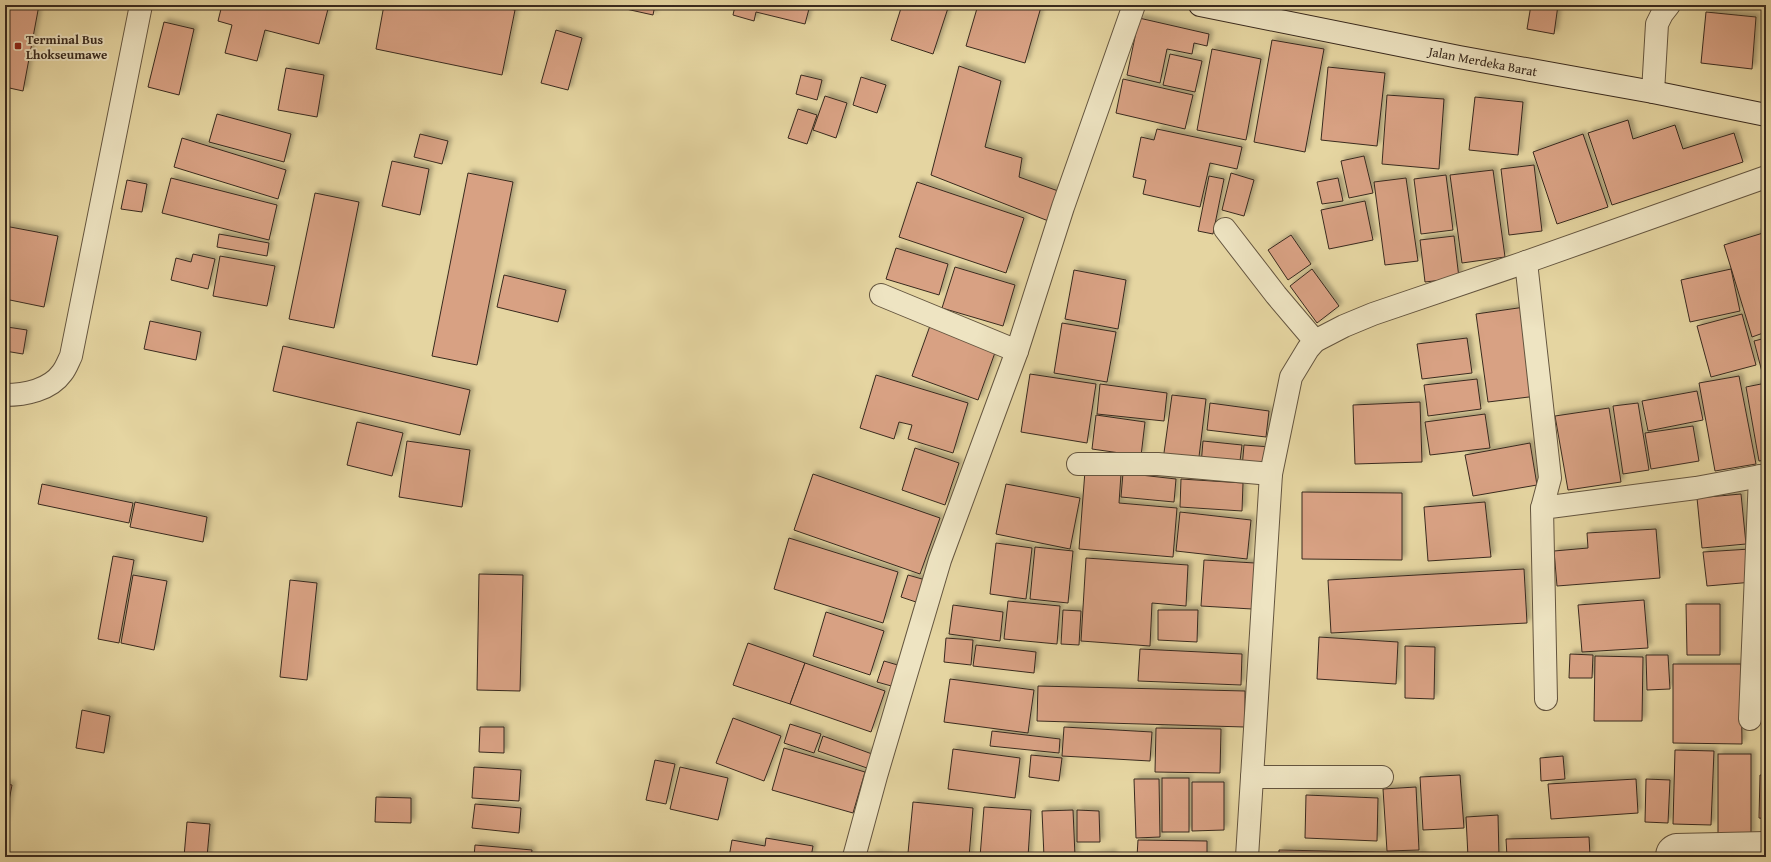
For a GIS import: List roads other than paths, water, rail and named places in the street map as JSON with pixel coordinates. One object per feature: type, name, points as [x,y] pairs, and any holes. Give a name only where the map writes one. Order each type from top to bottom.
[{"type":"street","points":[[5,395],[40,390],[52,383],[62,374],[71,356],[141,5]]},
{"type":"street","points":[[854,857],[876,776],[940,560],[1017,351],[1063,207],[1134,5]]},
{"type":"street","name":"Jalan Merdeka Barat","points":[[1200,5],[1459,57],[1653,92],[1766,115]]},
{"type":"street","points":[[1653,92],[1657,24],[1669,5]]},
{"type":"street","points":[[1247,857],[1272,474],[1291,376],[1315,341],[1344,326],[1373,314],[1526,262],[1766,177]]},
{"type":"street","points":[[1225,230],[1276,296],[1315,341]]},
{"type":"street","points":[[1526,262],[1550,478],[1542,508],[1546,699]]},
{"type":"street","points":[[881,295],[1017,351]]},
{"type":"street","points":[[1078,464],[1158,464],[1272,474]]},
{"type":"street","points":[[1542,508],[1696,488],[1763,476],[1750,719]]},
{"type":"street","points":[[1252,777],[1382,777]]},
{"type":"street","points":[[1667,857],[1667,851],[1676,845],[1766,843]]},
{"type":"place","name":"Terminal Bus Lhokseumawe","points":[[18,46]]}]
